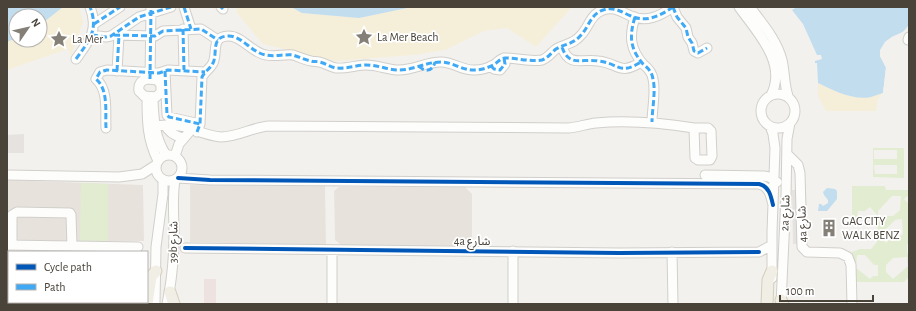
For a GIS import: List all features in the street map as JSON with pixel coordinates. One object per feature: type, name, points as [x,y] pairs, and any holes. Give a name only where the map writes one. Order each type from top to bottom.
[{"type":"main road","points":[[148,297],[151,277],[156,271]]},
{"type":"main road","points":[[767,304],[768,284],[772,271]]},
{"type":"main road","points":[[170,292],[174,304]]},
{"type":"street","points":[[76,59],[92,35],[94,24],[90,7]]},
{"type":"street","points":[[94,24],[120,7]]},
{"type":"street","points":[[117,35],[150,10],[170,7]]},
{"type":"street","points":[[184,7],[187,29],[184,70]]},
{"type":"street","points":[[218,40],[228,36],[233,36],[252,50],[261,54],[271,56],[292,55],[337,68],[366,65],[397,70],[435,62],[454,64],[470,70],[480,70],[491,66],[504,58],[540,60],[547,58],[557,49],[570,45],[578,39],[592,18],[600,11],[610,8],[635,18],[645,19],[664,13],[673,7],[677,18],[686,28],[694,51],[698,53],[707,48]]},
{"type":"street","points":[[739,7],[762,39],[774,61],[776,68],[776,84],[772,95],[780,94],[788,96]]},
{"type":"street","name":"2a شارع","points":[[750,7],[770,34],[779,51],[783,67],[784,83],[788,96],[794,104],[795,109],[787,134],[786,196],[779,303]]},
{"type":"street","points":[[150,10],[150,76]]},
{"type":"street","points":[[635,18],[631,32],[632,42],[642,62],[651,72],[654,82],[652,122]]},
{"type":"street","points":[[92,35],[106,37],[117,35],[156,36],[161,31],[187,29],[204,30],[218,40]]},
{"type":"street","points":[[117,35],[118,71]]},
{"type":"street","points":[[106,128],[104,90],[96,79],[100,72],[103,70],[118,71],[150,76],[159,82],[162,89],[159,95],[150,97],[141,94],[139,88],[142,82],[150,76],[165,71],[184,70],[205,72],[210,69],[215,60],[215,50],[218,40]]},
{"type":"street","points":[[562,47],[567,56],[575,61],[600,61],[617,68],[625,69],[642,62]]},
{"type":"street","points":[[165,71],[167,116],[212,136],[227,137],[246,133],[259,127],[269,126],[569,128],[603,122],[652,122],[708,128],[712,133],[712,156],[710,160],[697,160],[695,156],[697,128]]},
{"type":"street","points":[[137,175],[147,171],[157,163],[171,156],[183,138],[196,129],[202,80],[205,72]]},
{"type":"street","name":"2a شارع","points":[[772,95],[766,99],[761,109],[762,117],[770,126],[773,134],[775,148],[772,271],[779,303]]},
{"type":"street","points":[[150,97],[154,126],[159,141],[171,156],[179,159],[182,166],[181,175],[177,179]]},
{"type":"street","points":[[150,97],[147,126],[157,163],[156,173],[161,178]]},
{"type":"street","points":[[770,126],[780,128],[790,123]]},
{"type":"street","points":[[154,126],[165,125],[196,129]]},
{"type":"street","points":[[165,125],[174,136],[183,138]]},
{"type":"street","name":"4a شارع","points":[[787,154],[798,165],[800,173],[802,247],[807,252],[844,254],[850,260],[852,304]]},
{"type":"street","points":[[702,161],[705,179]]},
{"type":"street","points":[[7,175],[119,177],[137,175],[161,178],[171,181],[177,179],[705,179],[764,176],[774,179],[780,184],[786,196]]},
{"type":"street","name":"39b شارع","points":[[155,304],[158,232],[163,194],[161,178]]},
{"type":"street","name":"39b شارع","points":[[167,304],[170,292],[173,248],[173,195],[177,179]]},
{"type":"street","points":[[705,179],[762,184],[768,189],[773,205]]},
{"type":"street","points":[[72,246],[70,213],[17,212],[12,215],[10,245],[126,249],[138,247]]},
{"type":"street","name":"4a شارع","points":[[185,248],[513,252],[759,252],[772,245]]},
{"type":"street","points":[[332,250],[332,304]]},
{"type":"street","points":[[513,252],[513,304]]},
{"type":"street","points":[[672,252],[673,304]]},
{"type":"street","points":[[759,252],[772,260]]},
{"type":"shaded area","points":[[24,134],[24,153],[7,153],[7,135]]},
{"type":"shaded area","points":[[7,180],[143,185],[144,241],[7,241]]},
{"type":"shaded area","points":[[190,185],[325,186],[326,245],[190,242]]},
{"type":"shaded area","points":[[339,187],[465,187],[472,194],[472,239],[467,246],[341,245],[335,240],[334,191]]},
{"type":"shaded area","points":[[792,190],[806,190],[807,244],[793,244]]},
{"type":"shaded area","points":[[204,279],[216,279],[216,304],[204,304]]},
{"type":"green space","points":[[873,148],[904,148],[904,178],[873,177]],"holes":[[[874,150],[897,150],[897,159],[874,159]],[[874,165],[897,165],[897,174],[875,174]]]},
{"type":"green space","points":[[81,183],[108,184],[108,241],[80,241]]},
{"type":"green space","points":[[852,186],[885,186],[886,190],[909,190],[909,195],[904,199],[909,204],[909,244],[907,244],[907,253],[909,255],[909,277],[904,282],[851,282],[852,252],[860,249],[871,249],[877,242],[878,216],[870,207],[865,211],[858,211],[857,218],[852,218]],"holes":[[[892,196],[901,196],[900,210],[893,216],[878,216],[878,211]],[[902,219],[903,234],[894,241],[889,240],[886,243],[882,239],[884,231],[895,220]],[[857,255],[865,255],[874,265],[878,265],[878,276],[873,276],[870,279],[856,268]],[[907,257],[908,266],[893,279],[886,272],[886,265],[893,258]]]},
{"type":"sand","name":"La Mer","points":[[63,7],[79,7],[83,22],[71,56],[68,49],[7,70],[7,42],[8,48],[48,48],[48,19]]},
{"type":"sand","name":"La Mer Beach","points":[[236,7],[291,7],[302,13],[359,18],[412,7],[572,7],[536,47],[507,28],[484,31],[445,50],[414,55],[335,61],[263,44],[237,13]]},
{"type":"sand","points":[[818,83],[850,96],[864,98],[883,93],[878,99],[876,111],[826,111],[818,96]]},
{"type":"water","points":[[7,7],[63,7],[48,19],[48,8],[8,8],[7,42]]},
{"type":"water","points":[[291,7],[412,7],[359,18],[302,13]]},
{"type":"water","points":[[797,7],[909,7],[909,26],[903,32],[885,42],[880,56],[886,67],[883,93],[864,98],[850,96],[818,83],[817,63],[815,63],[815,61],[822,59],[821,55],[817,55],[803,24],[792,10]]},
{"type":"water","points":[[827,188],[835,189],[837,191],[837,199],[827,211],[818,211],[819,204],[823,206],[828,203],[828,200],[823,192]]},
{"type":"pier","points":[[908,26],[909,28],[904,34],[887,43],[882,51],[882,56],[888,68],[885,94],[880,96],[883,93],[886,68],[880,56],[880,50],[885,42],[903,32]]},
{"type":"marked path","points":[[76,59],[89,41],[93,29],[93,15],[90,7]]},
{"type":"marked path","points":[[94,24],[120,7]]},
{"type":"marked path","points":[[150,79],[151,7]]},
{"type":"marked path","points":[[92,35],[106,37],[111,36],[139,17],[171,7]]},
{"type":"marked path","points":[[184,7],[191,29]]},
{"type":"marked path","points":[[673,7],[677,17],[686,28],[694,51],[698,53],[707,48]]},
{"type":"marked path","points":[[197,132],[200,124],[202,77],[213,63],[217,42],[223,37],[234,37],[261,54],[273,56],[293,55],[336,68],[366,65],[399,70],[410,69],[430,63],[445,62],[466,69],[478,70],[491,66],[504,58],[533,61],[542,60],[548,57],[556,49],[579,38],[593,17],[603,10],[614,9],[637,18],[647,19],[658,16],[673,7]]},
{"type":"marked path","points":[[635,17],[631,36],[633,48],[643,64],[651,72],[654,84],[652,122]]},
{"type":"marked path","points":[[183,29],[184,70]]},
{"type":"marked path","points":[[114,35],[155,36],[163,31],[201,29],[218,40]]},
{"type":"marked path","points":[[117,71],[119,35]]},
{"type":"marked path","points":[[562,47],[568,58],[577,61],[592,60],[605,62],[619,68],[628,68],[641,62]]},
{"type":"marked path","points":[[491,66],[494,69],[500,70],[505,64],[504,58]]},
{"type":"marked path","points":[[419,66],[424,70],[428,70],[431,69],[435,62]]},
{"type":"marked path","points":[[106,128],[105,95],[96,79],[100,72],[107,70],[159,73],[168,70],[205,72]]},
{"type":"marked path","points":[[165,71],[167,115],[169,117],[200,124]]},
{"type":"cycle path","points":[[178,178],[210,180],[759,184],[767,189],[773,205]]},
{"type":"cycle path","points":[[185,248],[619,253],[759,252]]},
{"type":"place","name":"La Mer Beach","points":[[364,37]]},
{"type":"place","name":"La Mer","points":[[59,39]]},
{"type":"place","name":"GAC CITY WALK BENZ","points":[[829,228]]}]
